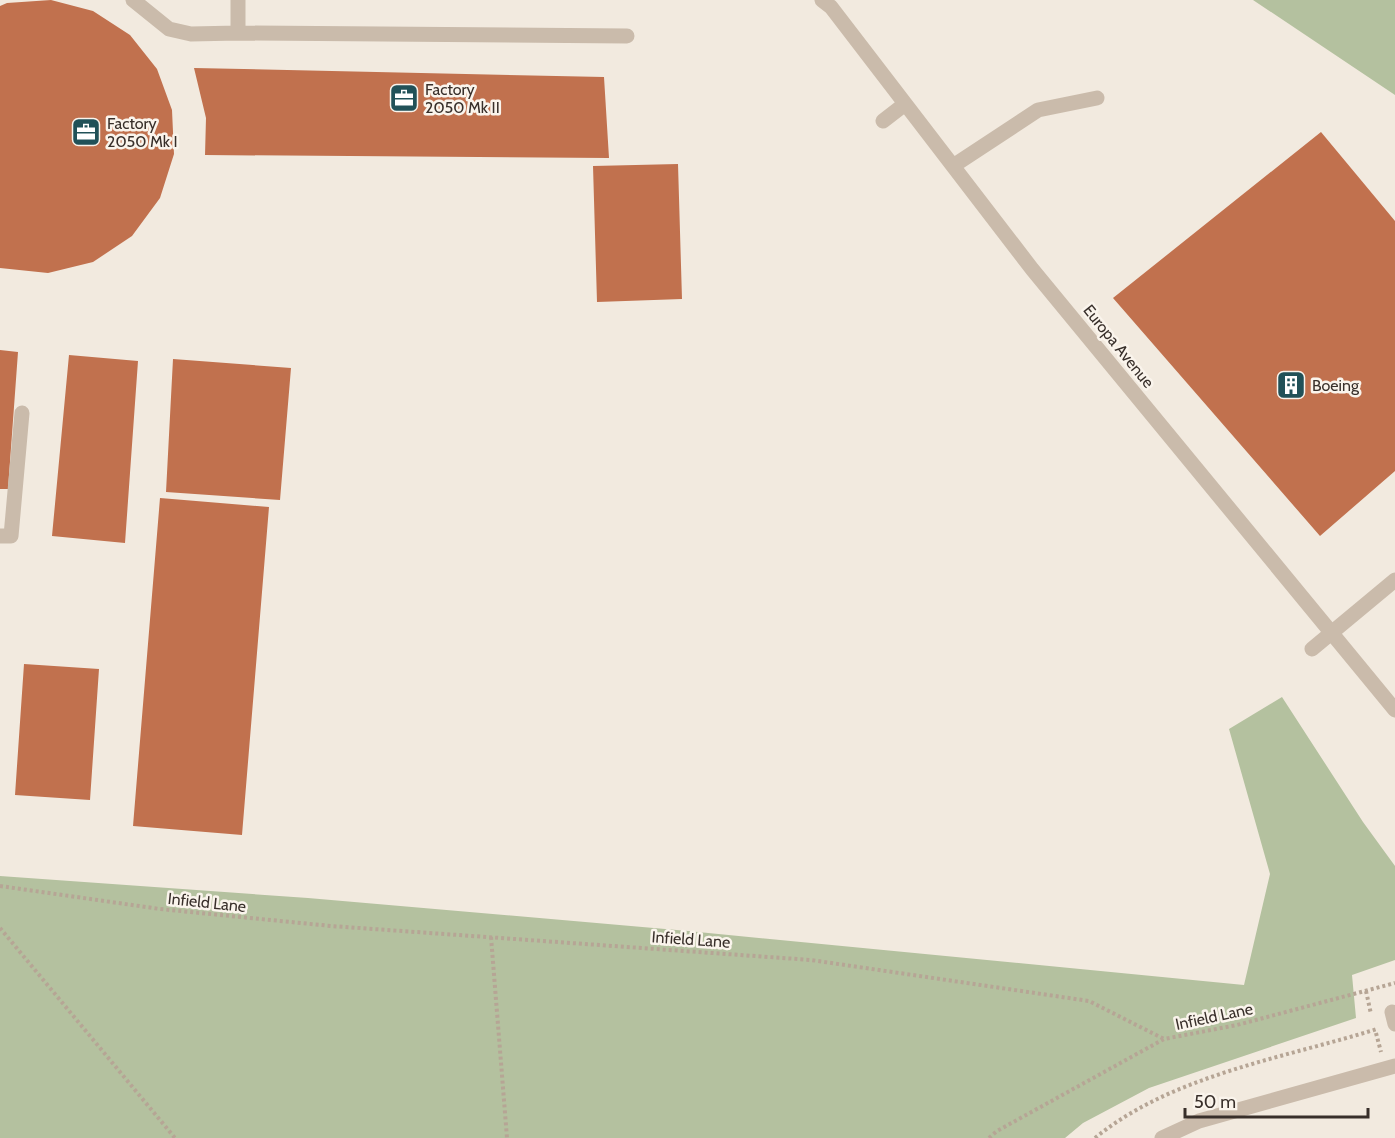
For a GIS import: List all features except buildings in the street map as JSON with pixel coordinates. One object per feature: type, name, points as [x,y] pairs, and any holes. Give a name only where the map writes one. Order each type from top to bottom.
[{"type":"street","points":[[133,0],[169,29],[191,34],[627,36]]},
{"type":"street","points":[[237,33],[238,0]]},
{"type":"street","name":"Europa Avenue","points":[[822,0],[831,7],[1032,269],[1395,710]]},
{"type":"street","points":[[953,166],[1038,110],[1097,98]]},
{"type":"street","points":[[883,121],[905,104]]},
{"type":"street","points":[[0,536],[11,537],[22,413]]},
{"type":"street","points":[[1312,649],[1395,580]]},
{"type":"street","points":[[1162,1138],[1198,1121],[1395,1066]]},
{"type":"path","name":"Infield Lane","points":[[0,886],[160,909],[331,926],[811,960],[1089,1001],[1164,1039],[1237,1025],[1395,983]]},
{"type":"path","points":[[0,928],[175,1138]]},
{"type":"path","points":[[491,937],[507,1138]]},
{"type":"path","points":[[1095,1138],[1144,1106],[1197,1081],[1375,1030]]},
{"type":"path","points":[[989,1138],[997,1131],[1164,1039]]},
{"type":"green space","points":[[1253,0],[1395,0],[1395,95]]},
{"type":"green space","points":[[1282,697],[1363,822],[1395,866],[1395,960],[1352,975],[1356,1018],[1149,1088],[1083,1123],[1065,1138],[0,1138],[0,876],[308,898],[688,931],[1244,985],[1270,874],[1229,729]]},
{"type":"place","name":"Factory 2050 Mk II","points":[[404,98]]},
{"type":"place","name":"Factory 2050 Mk I","points":[[86,132]]},
{"type":"place","name":"Boeing","points":[[1291,385]]}]
